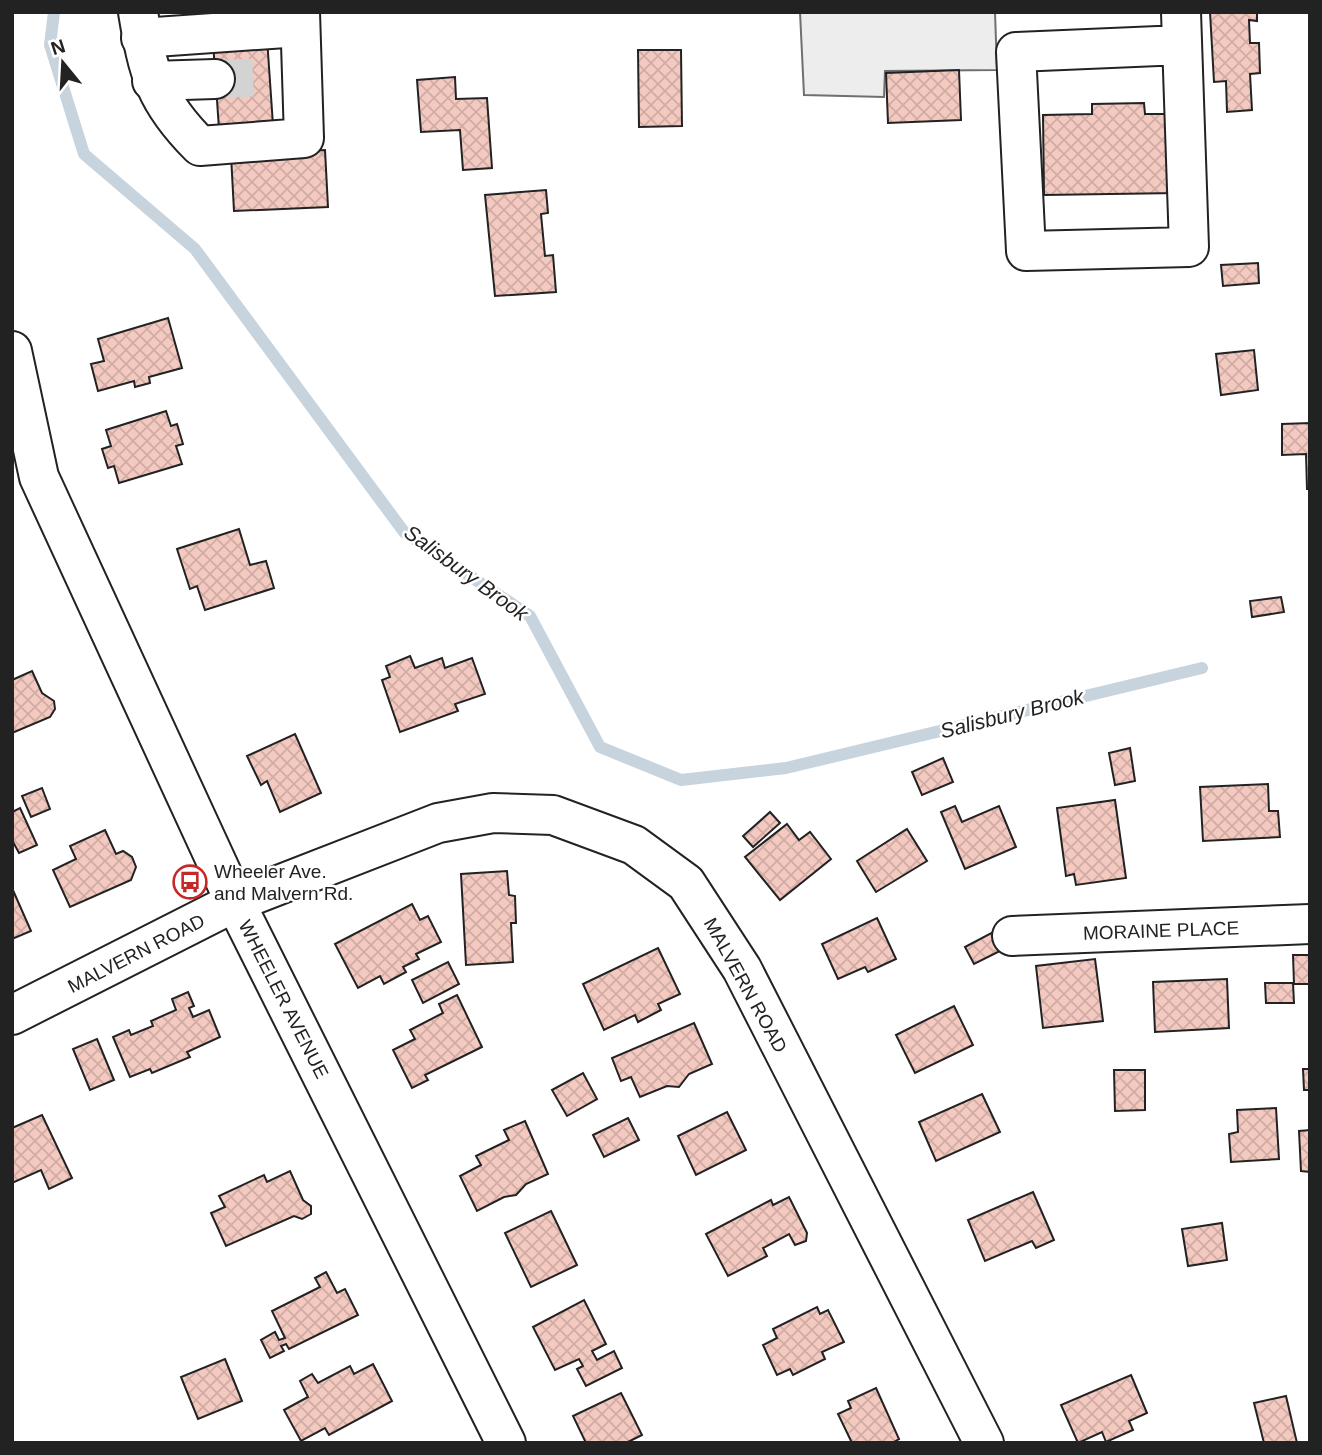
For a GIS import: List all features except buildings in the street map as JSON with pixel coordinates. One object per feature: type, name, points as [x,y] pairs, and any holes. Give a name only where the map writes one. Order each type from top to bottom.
[{"type":"street","points":[[300,20],[286,77],[304,138],[200,146],[177,124],[152,81],[139,25],[300,20]]},
{"type":"street","points":[[1182,29],[1189,247],[1026,251],[1016,51],[1182,29]]},
{"type":"street","points":[[152,81],[215,79]]},
{"type":"street","name":"WHEELER AVENUE","points":[[12,351],[39,477],[236,902],[506,1443]]},
{"type":"street","name":"MALVERN ROAD","points":[[12,1016],[236,902],[438,823],[493,813],[553,815],[634,845],[686,883],[741,969],[984,1443]]},
{"type":"street","name":"MORAINE PLACE","points":[[1012,936],[1310,924]]},
{"type":"shaded area","points":[[800,12],[995,12],[997,70],[885,71],[884,97],[804,95]]},
{"type":"waterway","name":"Salisbury Brook","points":[[54,12],[50,45],[84,154],[195,249],[404,532],[530,616],[600,747],[681,780],[786,768],[1202,668]]},
{"type":"tunnel","points":[[215,79],[270,77]]},
{"type":"place","name":"Wheeler Ave. and Malvern Rd.","points":[[190,882]]}]
